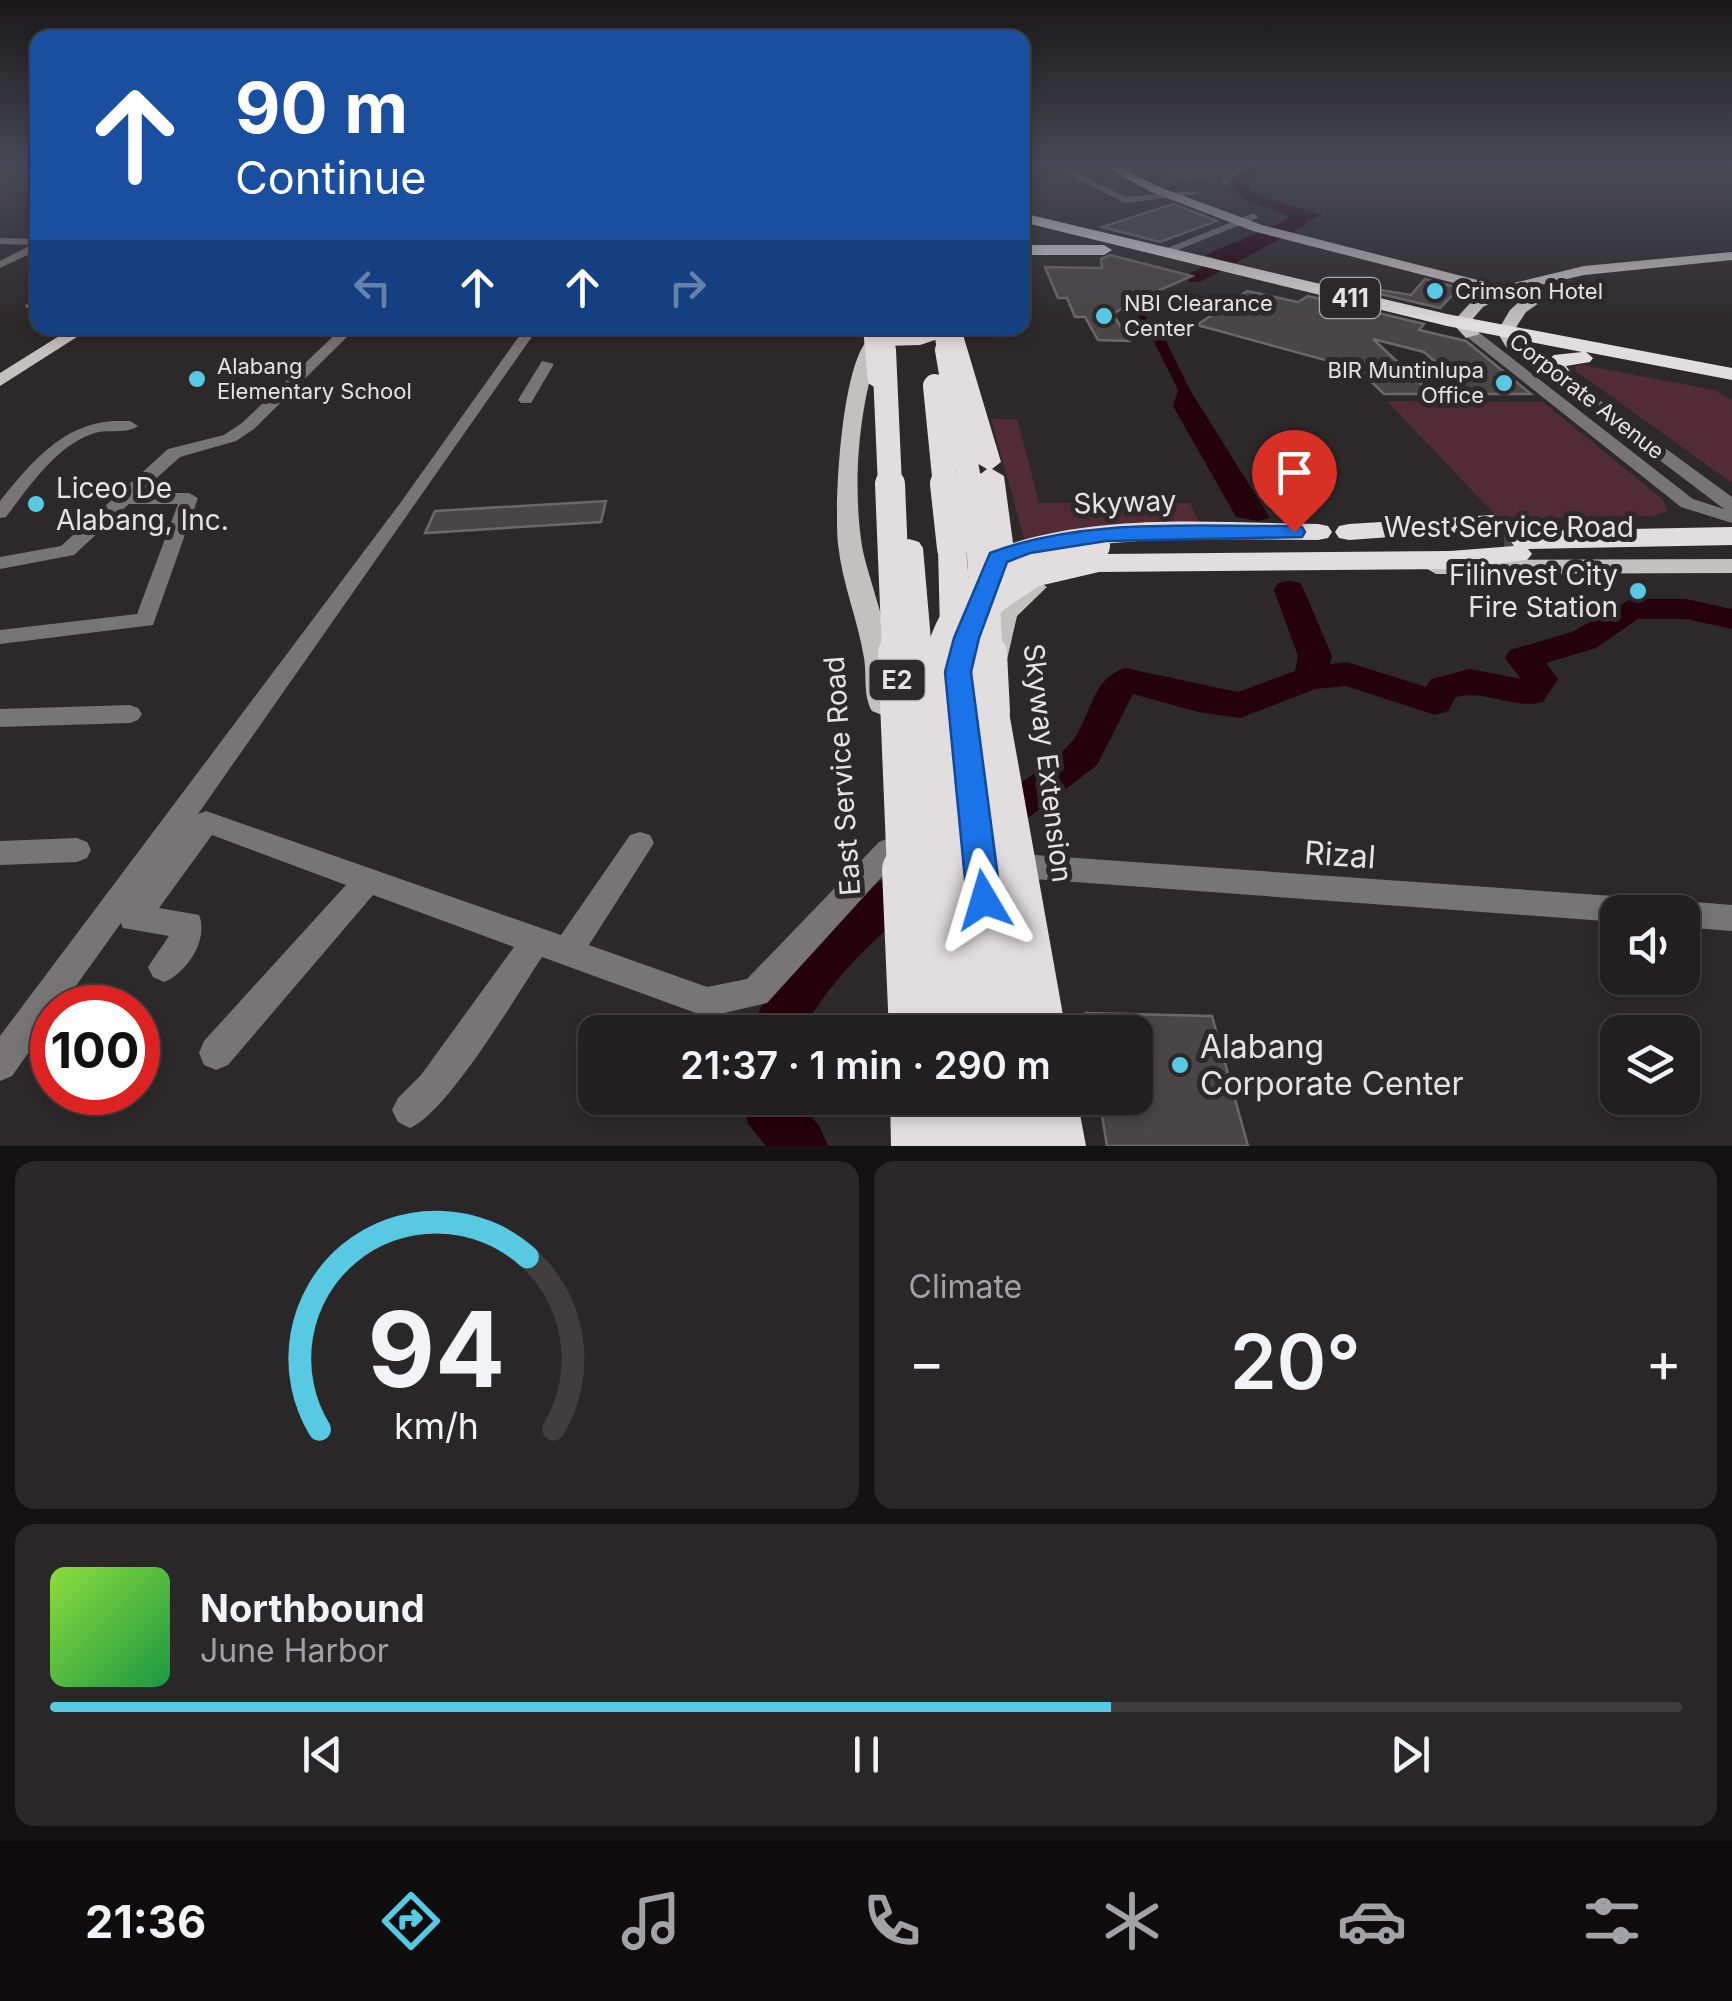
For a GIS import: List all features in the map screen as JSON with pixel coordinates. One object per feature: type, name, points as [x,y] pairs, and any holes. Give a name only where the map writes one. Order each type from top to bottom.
[{"type":"highway","points":[[1031,219],[1088,242],[1069,250]]},
{"type":"highway","name":"411","points":[[1031,219],[1208,269]]},
{"type":"highway","name":"411","points":[[1030,250],[1128,253],[1508,337],[1732,374]]},
{"type":"highway","points":[[877,335],[879,550],[915,665]]},
{"type":"highway","name":"E2","points":[[877,335],[912,1015]]},
{"type":"highway","points":[[887,335],[911,342],[935,335]]},
{"type":"highway","name":"E2","points":[[902,335],[915,665],[901,849],[932,912],[940,1015]]},
{"type":"highway","name":"E2","points":[[927,335],[952,548],[958,672],[971,797],[1005,854],[1000,1015]]},
{"type":"highway","name":"Skyway Extension","points":[[948,335],[982,556],[992,712],[1038,1015]]},
{"type":"highway","points":[[949,335],[990,469],[1000,538],[998,558],[958,672]]},
{"type":"highway","name":"411","points":[[1508,337],[1583,358],[1732,385]]},
{"type":"highway","points":[[1562,392],[1554,365],[1561,359],[1583,358]]},
{"type":"highway","points":[[998,558],[1026,547],[1087,536],[1318,532]]},
{"type":"highway","points":[[1349,532],[1516,542]]},
{"type":"highway","name":"Skyway","points":[[986,1015],[952,686],[953,664],[963,629],[979,604],[1018,576],[1041,566],[1098,554],[1732,536]]},
{"type":"highway","points":[[976,620],[994,602],[1029,579],[1050,571],[1099,564],[1450,560],[1516,542]]},
{"type":"highway","name":"Skyway","points":[[1516,542],[1731,562]]},
{"type":"highway","name":"Skyway","points":[[965,1015],[939,752],[944,721],[938,662],[949,627],[965,599],[983,581],[1006,568],[1061,550],[1095,546],[1438,546]]},
{"type":"highway","points":[[917,1115],[918,1146]]},
{"type":"highway","points":[[946,1115],[948,1146]]},
{"type":"highway","points":[[975,1115],[978,1146]]},
{"type":"highway","points":[[997,1115],[1000,1146]]},
{"type":"highway","points":[[1010,1115],[1014,1146]]},
{"type":"highway","points":[[1054,1115],[1059,1146]]},
{"type":"main road","points":[[1245,217],[1539,296],[1729,264]]},
{"type":"main road","points":[[1249,217],[1257,221]]},
{"type":"main road","points":[[1458,275],[1557,275],[1729,264]]},
{"type":"main road","points":[[1458,275],[1476,288],[1480,300]]},
{"type":"main road","points":[[1466,328],[1480,300],[1507,287],[1557,275]]},
{"type":"main road","name":"Corporate Avenue","points":[[1508,337],[1517,311],[1539,296]]},
{"type":"main road","points":[[0,381],[73,335]]},
{"type":"main road","name":"East Service Road","points":[[876,335],[865,362],[848,461],[850,546],[878,660],[901,849],[893,952],[895,1015]]},
{"type":"main road","name":"West Service Road","points":[[1046,1015],[1005,854],[1004,763],[994,684],[998,634],[1009,605],[1053,579],[1108,570],[1731,562]]},
{"type":"main road","points":[[898,1115],[899,1146]]},
{"type":"main road","points":[[1062,1115],[1067,1146]]},
{"type":"street","points":[[1160,253],[1257,221]]},
{"type":"street","points":[[6,241],[30,232]]},
{"type":"street","points":[[0,265],[30,248]]},
{"type":"street","name":"Corporate Avenue","points":[[1466,328],[1732,506]]},
{"type":"street","points":[[0,563],[67,551],[174,453],[230,438],[248,426],[341,335]]},
{"type":"street","points":[[0,1064],[384,538],[526,335]]},
{"type":"street","name":"Corporate Avenue","points":[[1508,337],[1562,392],[1687,504],[1732,516]]},
{"type":"street","points":[[526,400],[547,364]]},
{"type":"street","points":[[0,513],[58,450],[80,433],[101,426],[130,426]]},
{"type":"street","points":[[0,637],[145,620],[190,498],[122,499]]},
{"type":"street","points":[[0,718],[130,714]]},
{"type":"street","points":[[164,967],[189,934],[188,925],[134,919],[206,822],[707,1002],[756,992],[901,849]]},
{"type":"street","points":[[410,1110],[640,843]]},
{"type":"street","points":[[0,853],[78,850]]},
{"type":"street","name":"Rizal","points":[[1005,854],[1600,907]]},
{"type":"street","points":[[216,1053],[366,882]]},
{"type":"street","points":[[1700,915],[1732,918]]},
{"type":"shaded area","points":[[1287,217],[1315,217],[1227,262],[1205,255]]},
{"type":"shaded area","points":[[1156,296],[1169,298],[1144,315],[1164,337],[1190,390],[1270,518],[1258,521],[1236,517],[1173,406],[1178,390],[1152,338],[1129,316],[1131,309]]},
{"type":"shaded area","points":[[1575,366],[1714,390],[1732,400],[1732,483],[1576,371]]},
{"type":"shaded area","points":[[1387,401],[1543,402],[1661,498],[1668,511],[1652,516],[1499,519]]},
{"type":"shaded area","points":[[991,419],[1017,419],[1039,503],[1190,503],[1201,526],[1090,528],[1025,541]]},
{"type":"building","points":[[1131,217],[1208,217],[1217,221],[1160,242],[1102,227]]},
{"type":"building","points":[[1110,255],[1192,276],[1113,314],[1129,341],[1098,340],[1085,317],[1075,317],[1067,298],[1058,298],[1045,267],[1102,268],[1101,259]]},
{"type":"building","name":"Crimson Hotel","points":[[1425,279],[1459,288],[1440,308],[1330,282],[1411,295]]},
{"type":"building","points":[[1247,291],[1298,302],[1308,296],[1424,324],[1419,330],[1466,341],[1531,394],[1472,394],[1424,352],[1373,339],[1432,394],[1384,394],[1358,369],[1197,325]]},
{"type":"building","points":[[606,501],[601,522],[425,533],[435,511]]},
{"type":"building","name":"Alabang Corporate Center","points":[[1086,1013],[1212,1016],[1248,1146],[1107,1146],[1102,1115],[1153,1115],[1153,1015]]},
{"type":"waterway","points":[[1194,278],[1298,225],[1300,217]]},
{"type":"waterway","points":[[1289,590],[1315,656],[1310,678]]},
{"type":"waterway","points":[[1310,678],[1347,674],[1435,702],[1443,688],[1470,681],[1531,693],[1541,679],[1522,658],[1584,640],[1631,609],[1686,609],[1732,619]]},
{"type":"waterway","points":[[992,823],[1084,755],[1110,699],[1125,680],[1198,699],[1240,705],[1310,678]]},
{"type":"waterway","points":[[784,1015],[805,981],[870,916],[916,882]]},
{"type":"waterway","points":[[775,1115],[801,1146]]},
{"type":"tunnel","points":[[1504,540],[1524,540]]},
{"type":"place","name":"Crimson Hotel","points":[[1435,291]]},
{"type":"place","name":"NBI Clearance Center","points":[[1104,316]]},
{"type":"place","name":"Alabang Elementary School","points":[[197,379]]},
{"type":"place","name":"BIR Muntinlupa Office","points":[[1504,383]]},
{"type":"place","name":"Liceo De Alabang, Inc.","points":[[36,504]]},
{"type":"place","name":"Filinvest City Fire Station","points":[[1638,591]]},
{"type":"place","name":"Alabang Corporate Center","points":[[1180,1065]]},
{"type":"route","points":[[984,900],[958,672],[966,638],[998,558],[1068,538],[1294,532]]}]
